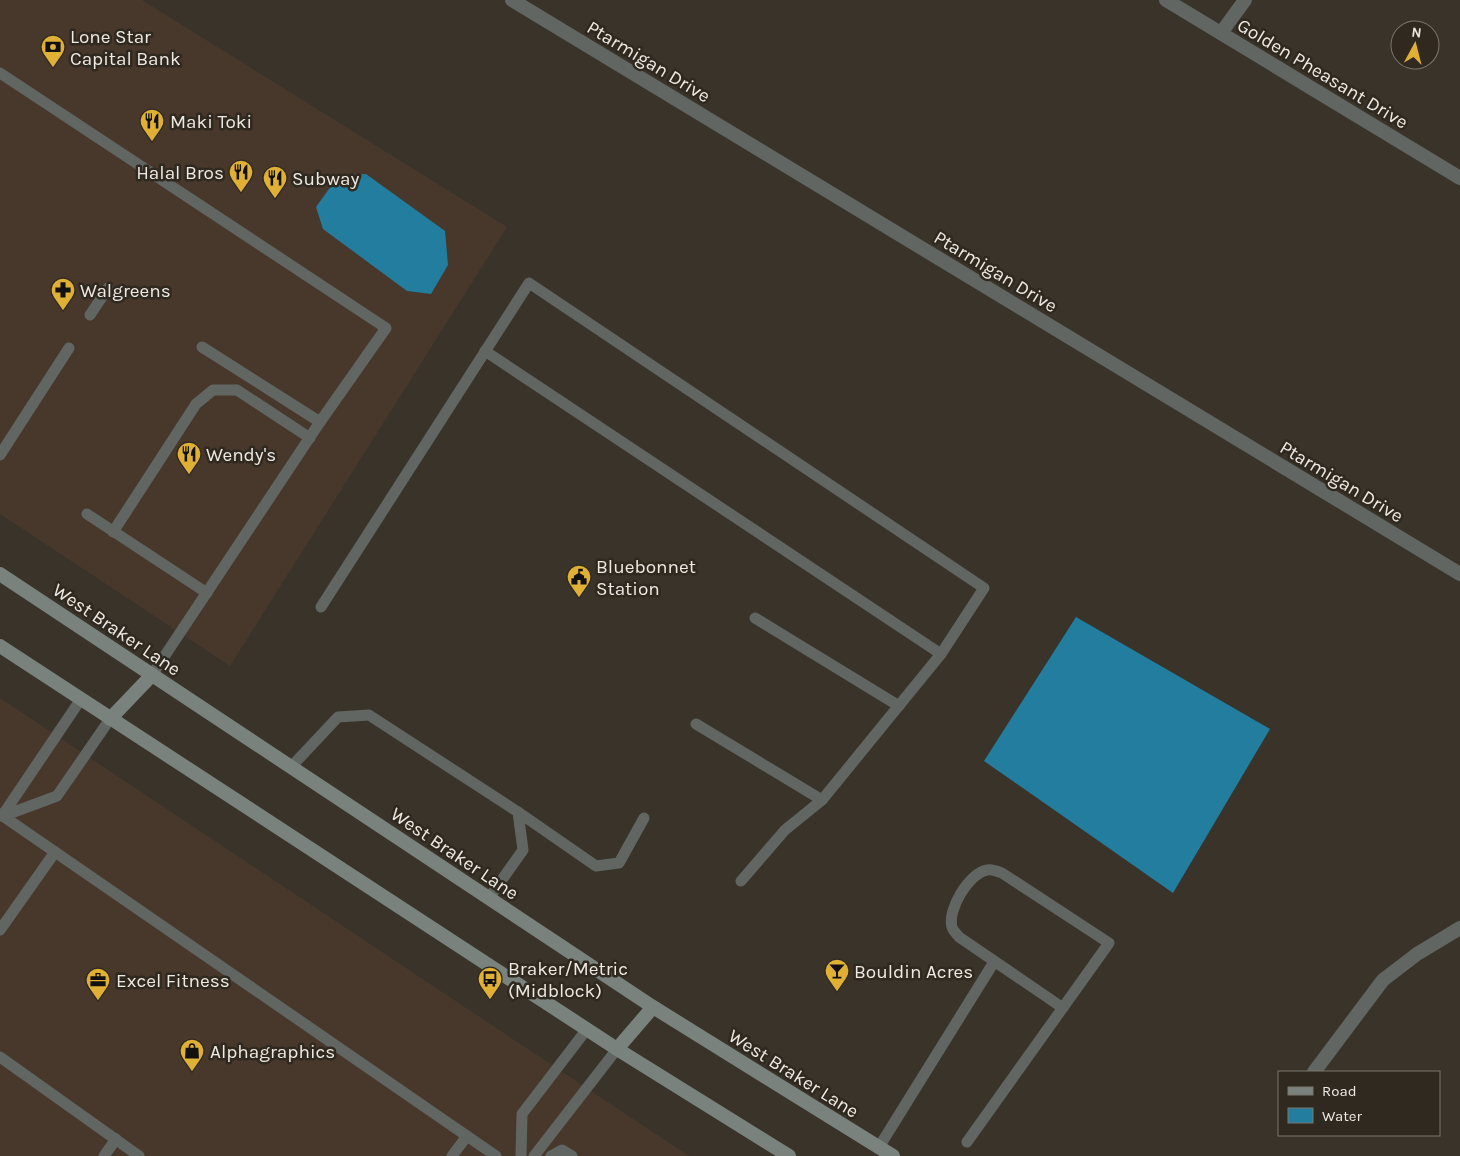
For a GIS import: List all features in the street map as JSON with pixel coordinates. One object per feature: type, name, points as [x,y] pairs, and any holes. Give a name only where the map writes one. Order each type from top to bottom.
[{"type":"main road","name":"West Braker Lane","points":[[0,574],[653,1007],[893,1156]]},
{"type":"main road","points":[[0,646],[586,1029],[789,1156]]},
{"type":"main road","points":[[110,719],[152,675]]},
{"type":"main road","points":[[617,1049],[653,1007]]},
{"type":"street","name":"Ptarmigan Drive","points":[[512,0],[1460,574]]},
{"type":"street","name":"Golden Pheasant Drive","points":[[1166,0],[1460,178]]},
{"type":"street","points":[[1221,33],[1244,0]]},
{"type":"street","points":[[1315,1071],[1383,980],[1417,954],[1460,928]]},
{"type":"lane","points":[[0,73],[386,328],[320,422],[152,675]]},
{"type":"lane","points":[[321,607],[528,283],[984,588],[941,654],[822,800],[785,830],[741,882]]},
{"type":"lane","points":[[90,315],[108,288]]},
{"type":"lane","points":[[202,347],[320,422]]},
{"type":"lane","points":[[0,455],[69,348]]},
{"type":"lane","points":[[485,352],[941,654]]},
{"type":"lane","points":[[113,532],[196,404],[213,390],[238,390],[310,438]]},
{"type":"lane","points":[[87,514],[207,593]]},
{"type":"lane","points":[[755,618],[899,706]]},
{"type":"lane","points":[[1,817],[82,699]]},
{"type":"lane","points":[[291,767],[338,717],[369,715],[518,812],[596,866],[619,863],[644,818]]},
{"type":"lane","points":[[1,817],[57,796],[110,719]]},
{"type":"lane","points":[[696,724],[822,800]]},
{"type":"lane","points":[[489,898],[523,850],[518,812]]},
{"type":"lane","points":[[1,817],[55,852],[496,1156]]},
{"type":"lane","points":[[0,930],[55,852]]},
{"type":"lane","points":[[967,1142],[1063,1008],[1109,943],[1002,873],[989,869],[976,873],[961,893],[952,911],[952,927],[959,937],[1063,1008]]},
{"type":"lane","points":[[879,1148],[994,962]]},
{"type":"lane","points":[[521,1156],[522,1114],[586,1029]]},
{"type":"lane","points":[[534,1156],[617,1049]]},
{"type":"lane","points":[[0,1058],[139,1156]]},
{"type":"lane","points":[[452,1156],[467,1136]]},
{"type":"lane","points":[[104,1156],[116,1139]]},
{"type":"lane","points":[[551,1156],[562,1150],[572,1156]]},
{"type":"shaded area","points":[[0,0],[142,0],[507,227],[230,666],[0,514]]},
{"type":"shaded area","points":[[0,698],[689,1156],[0,1156]]},
{"type":"water","points":[[366,174],[445,231],[448,265],[431,294],[407,291],[323,229],[316,207],[339,175]]},
{"type":"water","points":[[1076,617],[1270,729],[1173,893],[984,761]]},
{"type":"place","name":"Lone Star Capital Bank","points":[[53,68]]},
{"type":"place","name":"Maki Toki","points":[[152,142]]},
{"type":"place","name":"Halal Bros","points":[[241,193]]},
{"type":"place","name":"Subway","points":[[275,199]]},
{"type":"place","name":"Walgreens","points":[[63,311]]},
{"type":"place","name":"Wendy's","points":[[189,475]]},
{"type":"place","name":"Bluebonnet Station","points":[[579,598]]},
{"type":"place","name":"Bouldin Acres","points":[[837,992]]},
{"type":"place","name":"Braker/Metric (Midblock)","points":[[490,1000]]},
{"type":"place","name":"Excel Fitness","points":[[98,1001]]},
{"type":"place","name":"Alphagraphics","points":[[192,1072]]}]
